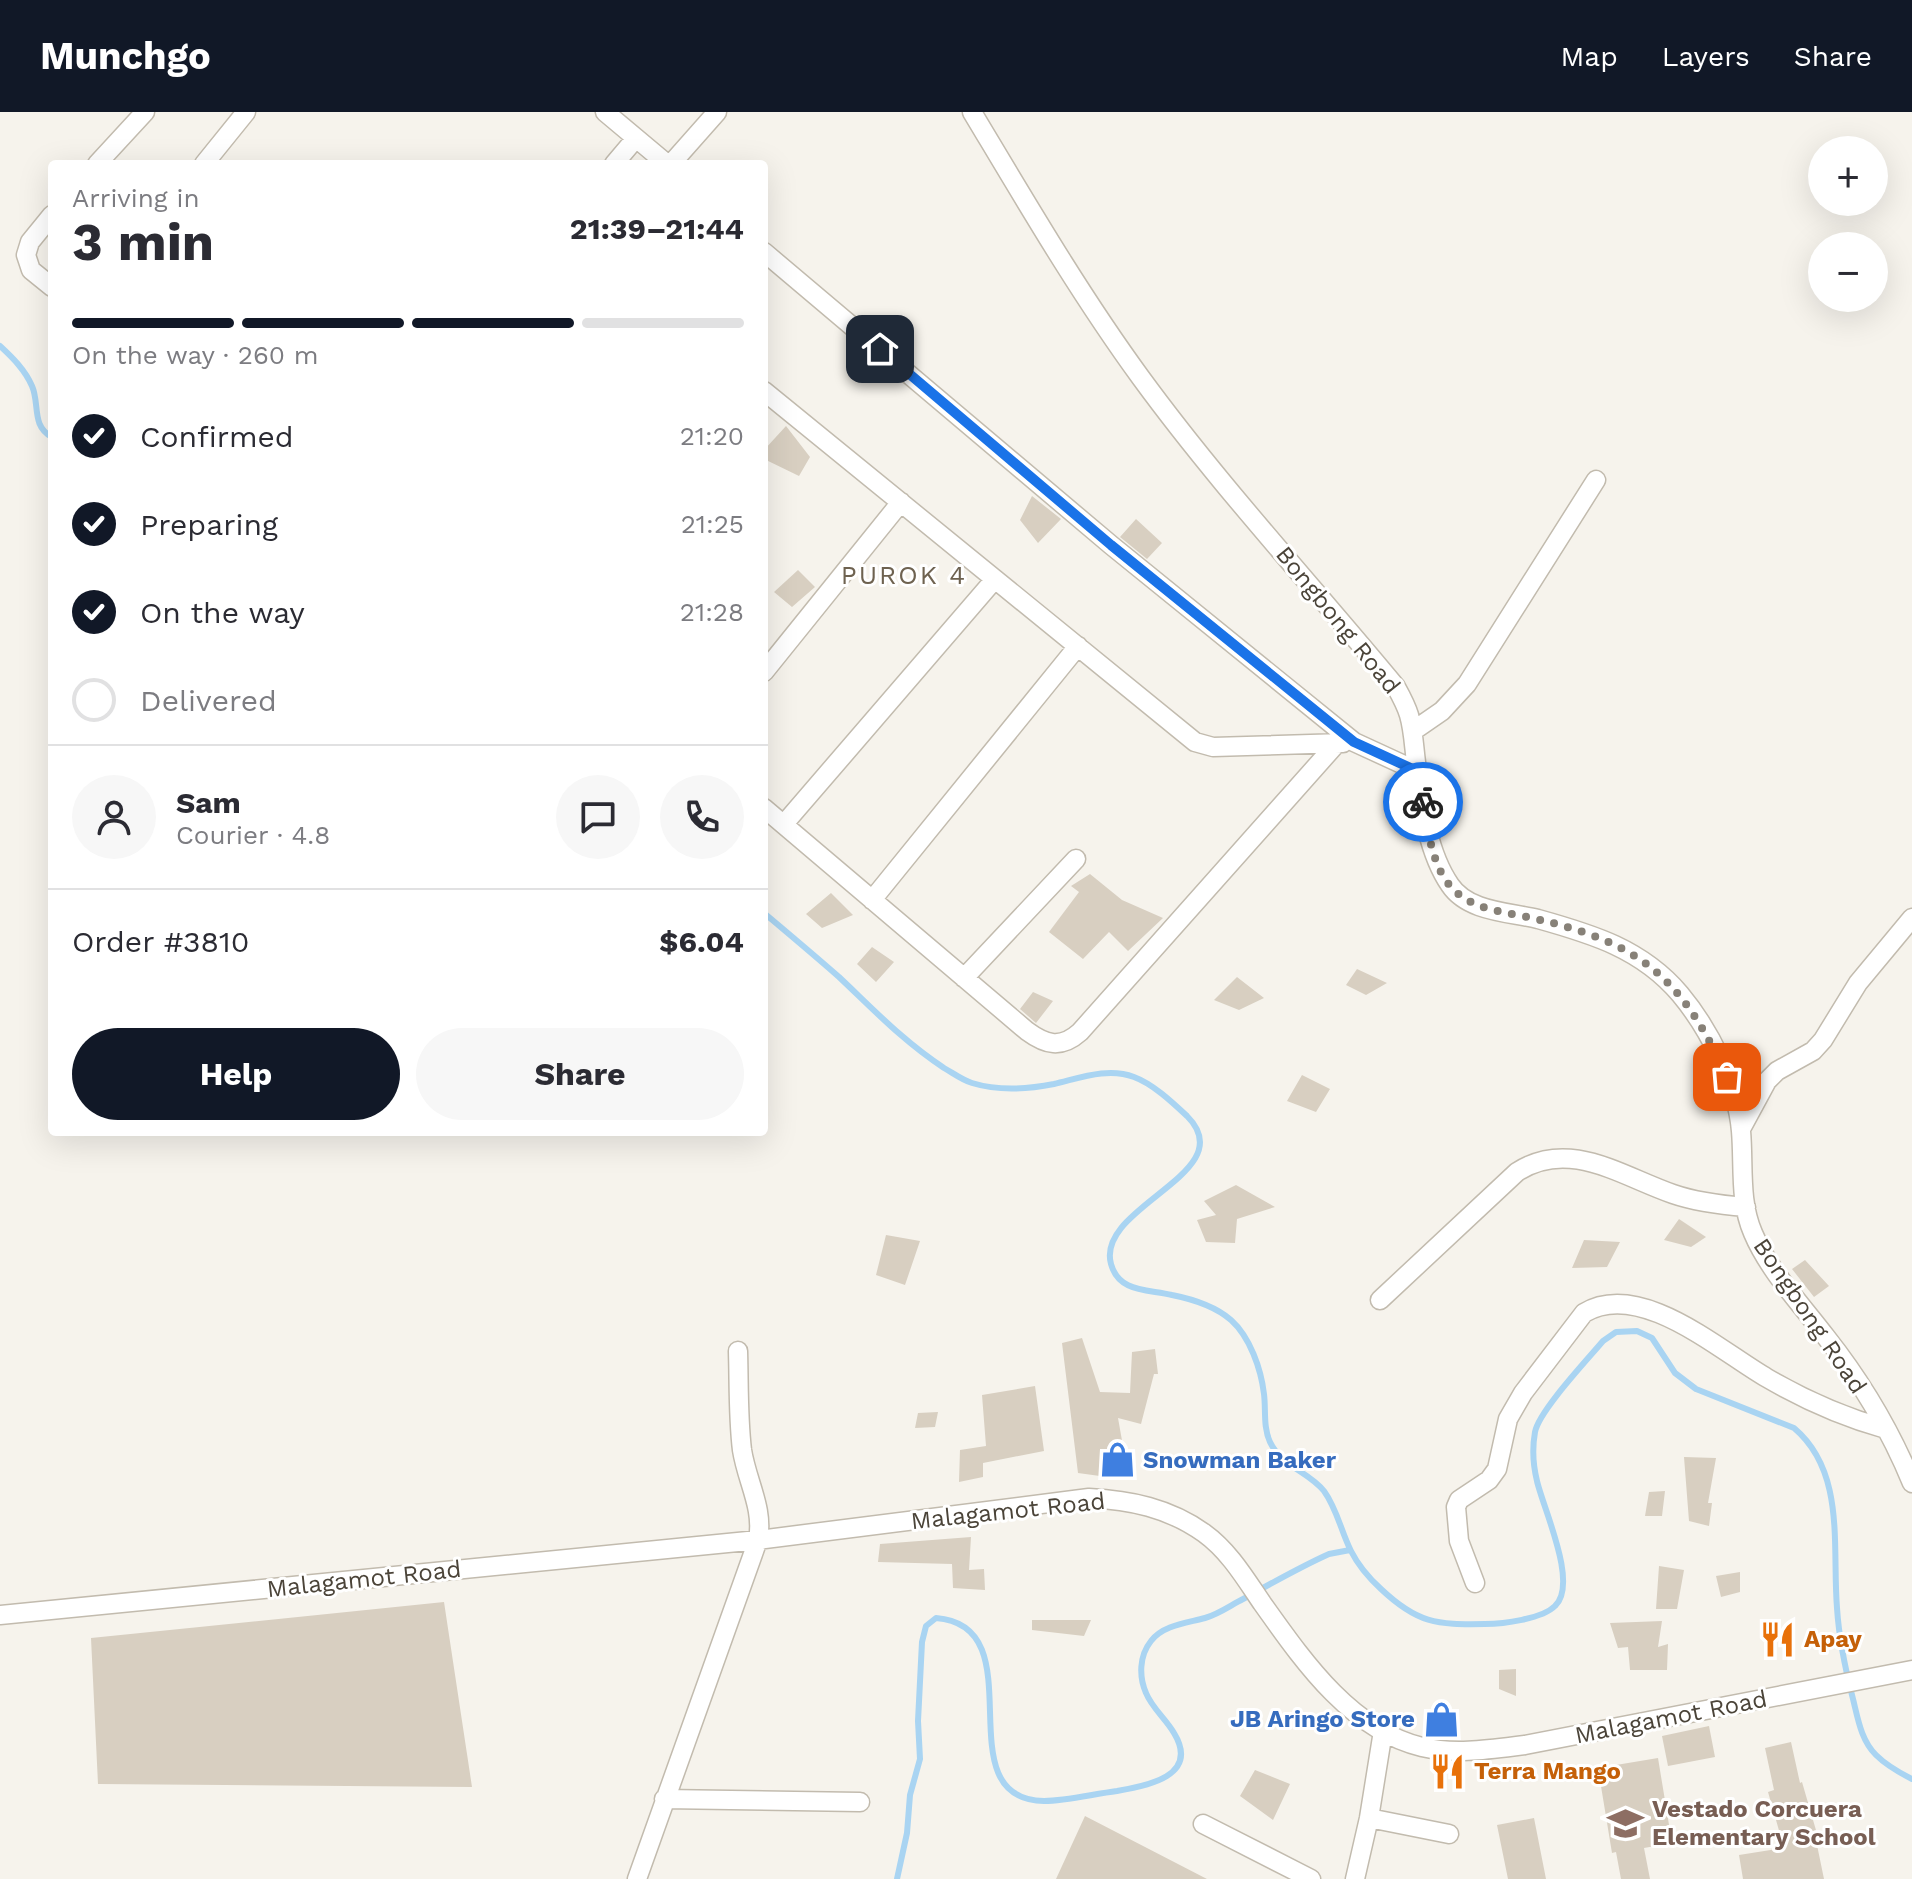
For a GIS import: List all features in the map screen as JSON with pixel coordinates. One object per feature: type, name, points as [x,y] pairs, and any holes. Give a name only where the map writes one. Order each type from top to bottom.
[{"type":"street","points":[[101,160],[145,112]]},
{"type":"street","points":[[215,160],[246,112]]},
{"type":"street","points":[[605,112],[664,160]]},
{"type":"street","points":[[673,160],[717,112]]},
{"type":"street","name":"Bongbong Road","points":[[972,112],[1107,329],[1222,482],[1396,687],[1413,731],[1429,836],[1451,888],[1491,910],[1536,919],[1606,941],[1639,956],[1680,994],[1714,1047],[1727,1077],[1741,1129],[1746,1207],[1753,1232],[1770,1262],[1828,1339],[1886,1429],[1912,1483]]},
{"type":"street","points":[[617,160],[636,138]]},
{"type":"street","points":[[48,220],[30,242],[26,255],[31,270],[48,284]]},
{"type":"street","points":[[768,255],[1346,742],[1417,771]]},
{"type":"street","points":[[768,394],[1195,742],[1213,747],[1346,742]]},
{"type":"street","points":[[1413,731],[1442,711],[1467,684],[1596,480]]},
{"type":"street","points":[[768,667],[901,502]]},
{"type":"street","points":[[784,824],[995,579]]},
{"type":"street","points":[[872,900],[1078,646]]},
{"type":"street","points":[[768,811],[1037,1038],[1054,1045],[1074,1038],[1346,742]]},
{"type":"street","points":[[964,978],[1076,859]]},
{"type":"street","points":[[1741,1129],[1767,1081],[1777,1071],[1813,1051],[1823,1040],[1858,983],[1912,918]]},
{"type":"street","points":[[1380,1300],[1517,1172],[1531,1162],[1552,1156],[1582,1159],[1676,1195],[1746,1207]]},
{"type":"street","points":[[1475,1583],[1459,1541],[1456,1507],[1459,1500],[1489,1480],[1497,1469],[1508,1419],[1523,1393],[1584,1313],[1596,1306],[1613,1303],[1627,1305],[1668,1317],[1766,1378],[1813,1403],[1845,1417],[1886,1429]]},
{"type":"street","points":[[637,1879],[758,1540],[761,1523],[759,1509],[742,1446],[738,1351]]},
{"type":"street","name":"Malagamot Road","points":[[0,1615],[758,1540],[1066,1500],[1101,1499],[1139,1503],[1182,1519],[1211,1539],[1234,1563],[1322,1681],[1383,1731],[1424,1748],[1484,1750],[1583,1734],[1912,1670]]},
{"type":"street","points":[[1355,1879],[1369,1818],[1383,1731]]},
{"type":"street","points":[[664,1799],[860,1802]]},
{"type":"street","points":[[1369,1818],[1449,1834]]},
{"type":"street","points":[[1203,1824],[1311,1879]]},
{"type":"building","points":[[786,426],[810,457],[799,476],[768,461],[768,446]]},
{"type":"building","points":[[1032,496],[1061,519],[1038,543],[1020,520]]},
{"type":"building","points":[[1136,519],[1162,543],[1147,559],[1120,537]]},
{"type":"building","points":[[798,570],[815,587],[792,607],[774,592]]},
{"type":"building","points":[[1090,874],[1122,900],[1163,918],[1128,951],[1109,932],[1083,959],[1049,932],[1079,892],[1071,886]]},
{"type":"building","points":[[831,893],[853,915],[822,928],[806,914]]},
{"type":"building","points":[[872,947],[894,962],[876,982],[857,964]]},
{"type":"building","points":[[1357,969],[1387,983],[1366,995],[1346,985]]},
{"type":"building","points":[[1237,977],[1264,998],[1239,1010],[1214,1000]]},
{"type":"building","points":[[1033,992],[1053,1001],[1036,1023],[1020,1009]]},
{"type":"building","points":[[1302,1075],[1330,1089],[1316,1112],[1287,1101]]},
{"type":"building","points":[[1236,1185],[1275,1207],[1237,1219],[1235,1243],[1206,1242],[1197,1220],[1216,1215],[1204,1201]]},
{"type":"building","points":[[1679,1219],[1706,1237],[1691,1247],[1664,1240]]},
{"type":"building","points":[[886,1235],[920,1241],[905,1285],[876,1275]]},
{"type":"building","points":[[1584,1240],[1620,1242],[1607,1267],[1572,1268]]},
{"type":"building","points":[[1805,1260],[1829,1286],[1814,1297],[1792,1269]]},
{"type":"building","points":[[1082,1338],[1100,1392],[1130,1393],[1132,1352],[1155,1349],[1158,1374],[1154,1374],[1141,1424],[1118,1418],[1129,1480],[1078,1473],[1062,1343]]},
{"type":"building","points":[[1035,1386],[1044,1451],[983,1463],[983,1477],[959,1482],[960,1450],[986,1446],[982,1395]]},
{"type":"building","points":[[938,1412],[935,1427],[915,1428],[918,1413]]},
{"type":"building","points":[[1684,1457],[1716,1458],[1708,1503],[1712,1503],[1709,1526],[1689,1521]]},
{"type":"building","points":[[1665,1491],[1662,1516],[1645,1516],[1649,1492]]},
{"type":"building","points":[[971,1537],[969,1570],[984,1569],[985,1590],[953,1588],[952,1564],[878,1562],[880,1544]]},
{"type":"building","points":[[1659,1566],[1684,1570],[1677,1609],[1656,1609]]},
{"type":"building","points":[[1740,1572],[1740,1592],[1721,1597],[1716,1576]]},
{"type":"building","points":[[444,1602],[472,1787],[98,1784],[91,1638]]},
{"type":"building","points":[[1032,1620],[1091,1620],[1084,1636],[1032,1630]]},
{"type":"building","points":[[1662,1621],[1658,1647],[1668,1644],[1667,1670],[1630,1670],[1628,1647],[1618,1648],[1610,1623]]},
{"type":"building","points":[[1516,1669],[1516,1696],[1499,1689],[1499,1670]]},
{"type":"building","points":[[1709,1726],[1715,1757],[1668,1766],[1662,1736]]},
{"type":"building","points":[[1791,1742],[1800,1783],[1820,1844],[1817,1845],[1824,1879],[1743,1879],[1739,1855],[1784,1848],[1768,1792],[1774,1790],[1765,1748]]},
{"type":"building","points":[[1658,1758],[1672,1843],[1644,1848],[1650,1879],[1621,1879],[1616,1852],[1612,1853],[1598,1768]]},
{"type":"building","points":[[1255,1770],[1290,1784],[1273,1820],[1240,1796]]},
{"type":"building","points":[[1085,1816],[1207,1879],[1056,1879]]},
{"type":"building","points":[[1534,1818],[1546,1879],[1508,1879],[1497,1825]]},
{"type":"waterway","points":[[0,346],[29,380],[41,427],[48,434]]},
{"type":"waterway","points":[[768,916],[902,1036],[929,1058],[965,1080],[992,1087],[1024,1088],[1094,1074],[1124,1074],[1148,1084],[1187,1116],[1199,1136],[1197,1155],[1184,1173],[1124,1224],[1112,1243],[1111,1264],[1115,1273],[1127,1285],[1211,1307],[1238,1327],[1249,1344],[1260,1374],[1270,1442],[1281,1457],[1324,1491],[1351,1551],[1368,1576],[1394,1600],[1417,1615],[1440,1622],[1493,1624],[1532,1617],[1555,1606],[1563,1581],[1557,1545],[1536,1475],[1533,1451],[1535,1432],[1564,1386],[1603,1341],[1616,1332],[1637,1331],[1652,1338],[1675,1373],[1696,1389],[1794,1428],[1811,1446],[1829,1488],[1835,1536],[1839,1631],[1861,1729],[1876,1755],[1912,1779]]},
{"type":"waterway","points":[[897,1879],[907,1833],[910,1795],[920,1759],[918,1721],[922,1642],[926,1626],[936,1618],[966,1628],[982,1650],[998,1773],[1014,1793],[1044,1801],[1129,1789],[1166,1776],[1180,1760],[1180,1748],[1174,1733],[1149,1698],[1142,1680],[1144,1653],[1151,1641],[1162,1631],[1215,1614],[1329,1554],[1350,1550]]},
{"type":"way so far","points":[[1423,802],[1429,836],[1451,888],[1491,910],[1583,933],[1639,956],[1680,994],[1714,1047],[1727,1077]]},
{"type":"place","name":"Snowman Baker","points":[[1117,1460]]},
{"type":"place","name":"Apay","points":[[1778,1639]]},
{"type":"place","name":"JB Aringo Store","points":[[1441,1719]]},
{"type":"place","name":"Terra Mango","points":[[1448,1771]]},
{"type":"place","name":"Vestado Corcuera Elementary School","points":[[1626,1823]]},
{"type":"district","name":"PUROK 4","points":[[904,575]]},
{"type":"route","points":[[880,349],[1111,545],[1354,742],[1417,771],[1423,802]]}]
